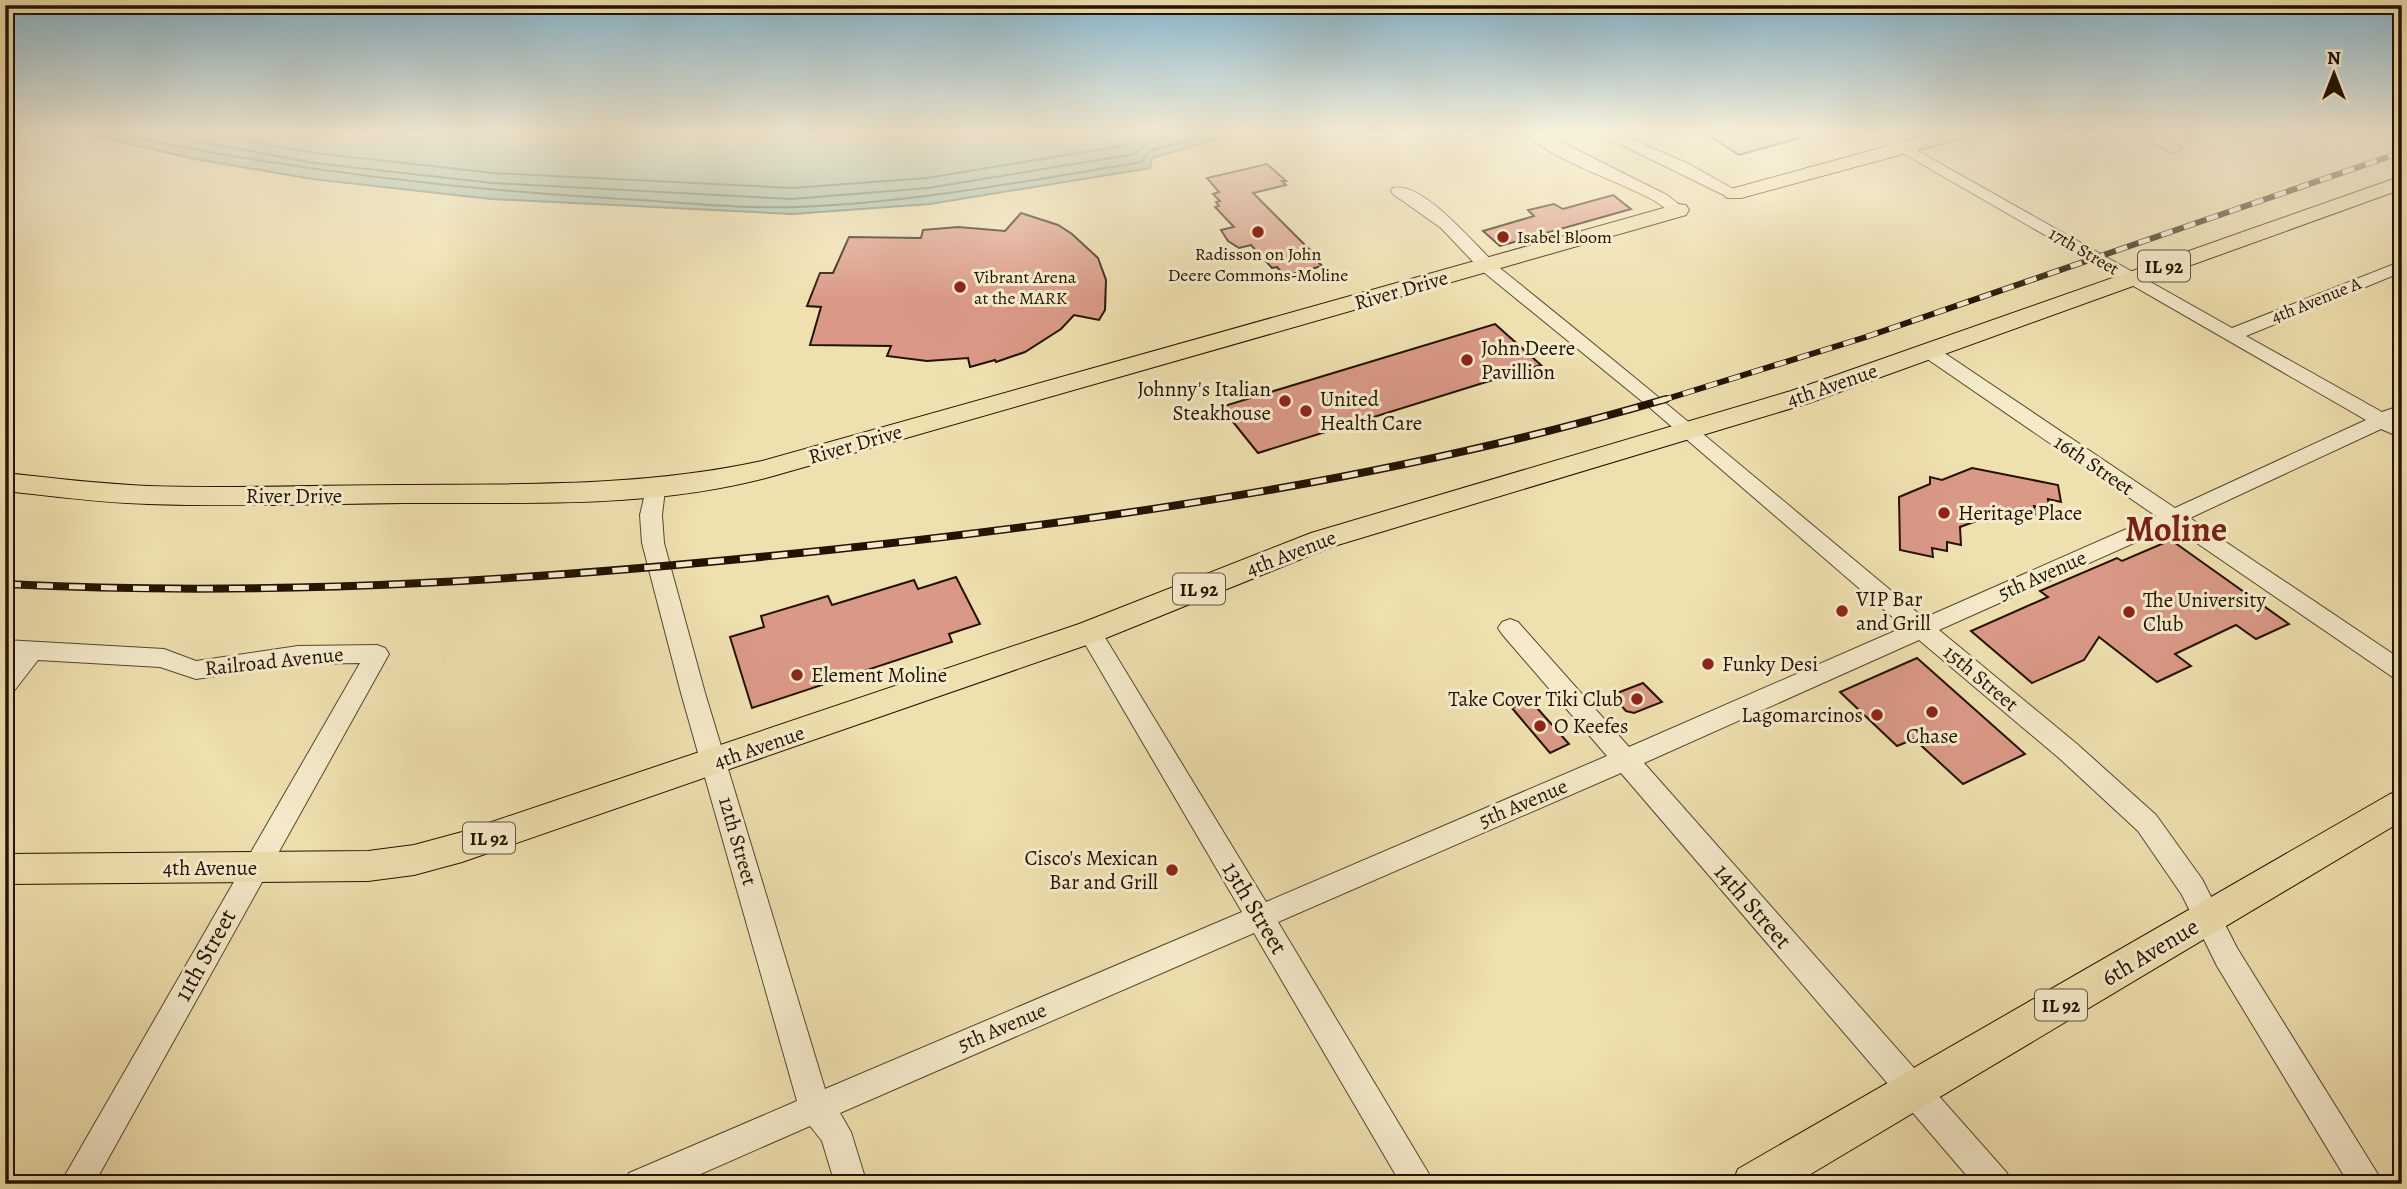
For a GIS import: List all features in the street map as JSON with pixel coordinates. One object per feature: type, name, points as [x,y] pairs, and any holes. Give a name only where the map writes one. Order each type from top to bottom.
[{"type":"main road","points":[[1734,194],[1755,188]]},
{"type":"main road","name":"4th Avenue","points":[[5,869],[368,866],[414,860],[462,847],[1090,632],[1333,536],[1800,397],[2384,188]]},
{"type":"main road","name":"River Drive","points":[[5,482],[146,494],[230,496],[573,496],[654,490],[763,470],[1678,210]]},
{"type":"main road","name":"6th Avenue","points":[[1753,1184],[2402,804]]},
{"type":"street","points":[[1642,188],[1678,210]]},
{"type":"street","points":[[1724,188],[1734,194]]},
{"type":"street","name":"17th Street","points":[[1972,188],[2402,432]]},
{"type":"street","name":"15th Street","points":[[1487,266],[1455,253],[1419,221],[1406,206],[1399,191],[1421,203],[1472,247],[1487,266],[1688,430],[2068,751],[2147,823],[2192,887],[2227,957],[2368,1184]]},
{"type":"street","name":"4th Avenue A","points":[[2231,335],[2402,266]]},
{"type":"street","name":"16th Street","points":[[1927,350],[2402,673]]},
{"type":"street","name":"5th Avenue","points":[[640,1184],[1625,760],[2172,517],[2402,411]]},
{"type":"street","name":"12th Street","points":[[654,490],[651,515],[653,542],[693,692],[815,1108],[835,1132],[851,1184]]},
{"type":"street","name":"14th Street","points":[[1510,628],[1996,1184]]},
{"type":"street","name":"13th Street","points":[[1090,632],[1419,1184]]},
{"type":"street","name":"Railroad Avenue","points":[[5,649],[164,658],[176,665],[197,670],[298,655],[377,654]]},
{"type":"street","points":[[5,684],[32,651]]},
{"type":"street","name":"11th Street","points":[[76,1184],[377,654]]},
{"type":"water","points":[[397,188],[1025,188],[930,204],[792,214],[491,199]]},
{"type":"building","name":"Radisson on John Deere Commons-Moline","points":[[1216,188],[1272,188],[1253,193],[1320,260],[1317,261],[1322,266],[1285,276],[1277,267],[1272,268],[1251,245],[1239,248],[1228,241],[1221,230],[1234,227],[1215,207],[1219,206],[1216,202],[1220,201],[1213,194],[1219,192]]},
{"type":"building","points":[[1613,195],[1631,209],[1500,246],[1483,231],[1534,216],[1528,210],[1554,204],[1563,209]]},
{"type":"building","name":"Vibrant Arena at the MARK","points":[[1021,213],[1058,225],[1098,258],[1106,280],[1105,310],[1099,320],[1074,315],[1061,329],[1025,352],[970,367],[968,358],[927,361],[887,356],[891,346],[810,345],[821,307],[807,306],[820,273],[833,273],[849,237],[921,238],[923,230],[958,227],[1005,231]]},
{"type":"building","points":[[1495,324],[1541,365],[1258,453],[1221,407]]},
{"type":"building","name":"Heritage Place","points":[[1972,468],[2058,485],[2061,502],[2048,499],[2049,509],[2034,506],[2035,514],[2006,509],[1988,514],[1988,522],[1979,520],[1960,527],[1961,545],[1947,542],[1947,551],[1932,548],[1933,557],[1900,550],[1899,497],[1930,484],[1930,477],[1942,480]]},
{"type":"building","points":[[2171,540],[2289,624],[2256,639],[2236,625],[2175,654],[2191,666],[2157,682],[2099,637],[2084,660],[2032,683],[1971,631],[2048,597],[2040,591],[2117,558],[2122,561]]},
{"type":"building","name":"Element Moline","points":[[956,577],[980,624],[949,634],[952,642],[752,708],[730,637],[764,627],[761,616],[828,596],[832,605],[914,580],[918,589]]},
{"type":"building","name":"Chase","points":[[1917,658],[2025,754],[1963,784],[1914,739],[1897,746],[1840,692]]},
{"type":"building","name":"Take Cover Tiki Club","points":[[1643,683],[1662,702],[1634,713],[1626,711],[1612,695]]},
{"type":"building","name":"O Keefes","points":[[1530,700],[1569,744],[1550,753],[1512,708]]},
{"type":"railway","points":[[1660,401],[1866,337],[2296,188]]},
{"type":"railway","points":[[5,584],[215,589],[422,583],[629,569],[838,549],[1047,524],[1255,492],[1462,452],[1666,399]]},
{"type":"place","name":"Radisson on John Deere Commons-Moline","points":[[1258,232]]},
{"type":"place","name":"Isabel Bloom","points":[[1503,237]]},
{"type":"place","name":"Vibrant Arena at the MARK","points":[[960,287]]},
{"type":"place","name":"John Deere Pavillion","points":[[1467,360]]},
{"type":"place","name":"Johnny's Italian Steakhouse","points":[[1285,401]]},
{"type":"place","name":"United Health Care","points":[[1306,411]]},
{"type":"place","name":"Heritage Place","points":[[1944,513]]},
{"type":"place","name":"VIP Bar and Grill","points":[[1842,611]]},
{"type":"place","name":"The University Club","points":[[2129,612]]},
{"type":"place","name":"Funky Desi","points":[[1708,664]]},
{"type":"place","name":"Element Moline","points":[[797,675]]},
{"type":"place","name":"Take Cover Tiki Club","points":[[1637,699]]},
{"type":"place","name":"Chase","points":[[1932,712]]},
{"type":"place","name":"Lagomarcinos","points":[[1877,715]]},
{"type":"place","name":"O Keefes","points":[[1540,726]]},
{"type":"place","name":"Cisco's Mexican Bar and Grill","points":[[1172,870]]},
{"type":"district","name":"Moline","points":[[2176,529]]}]
